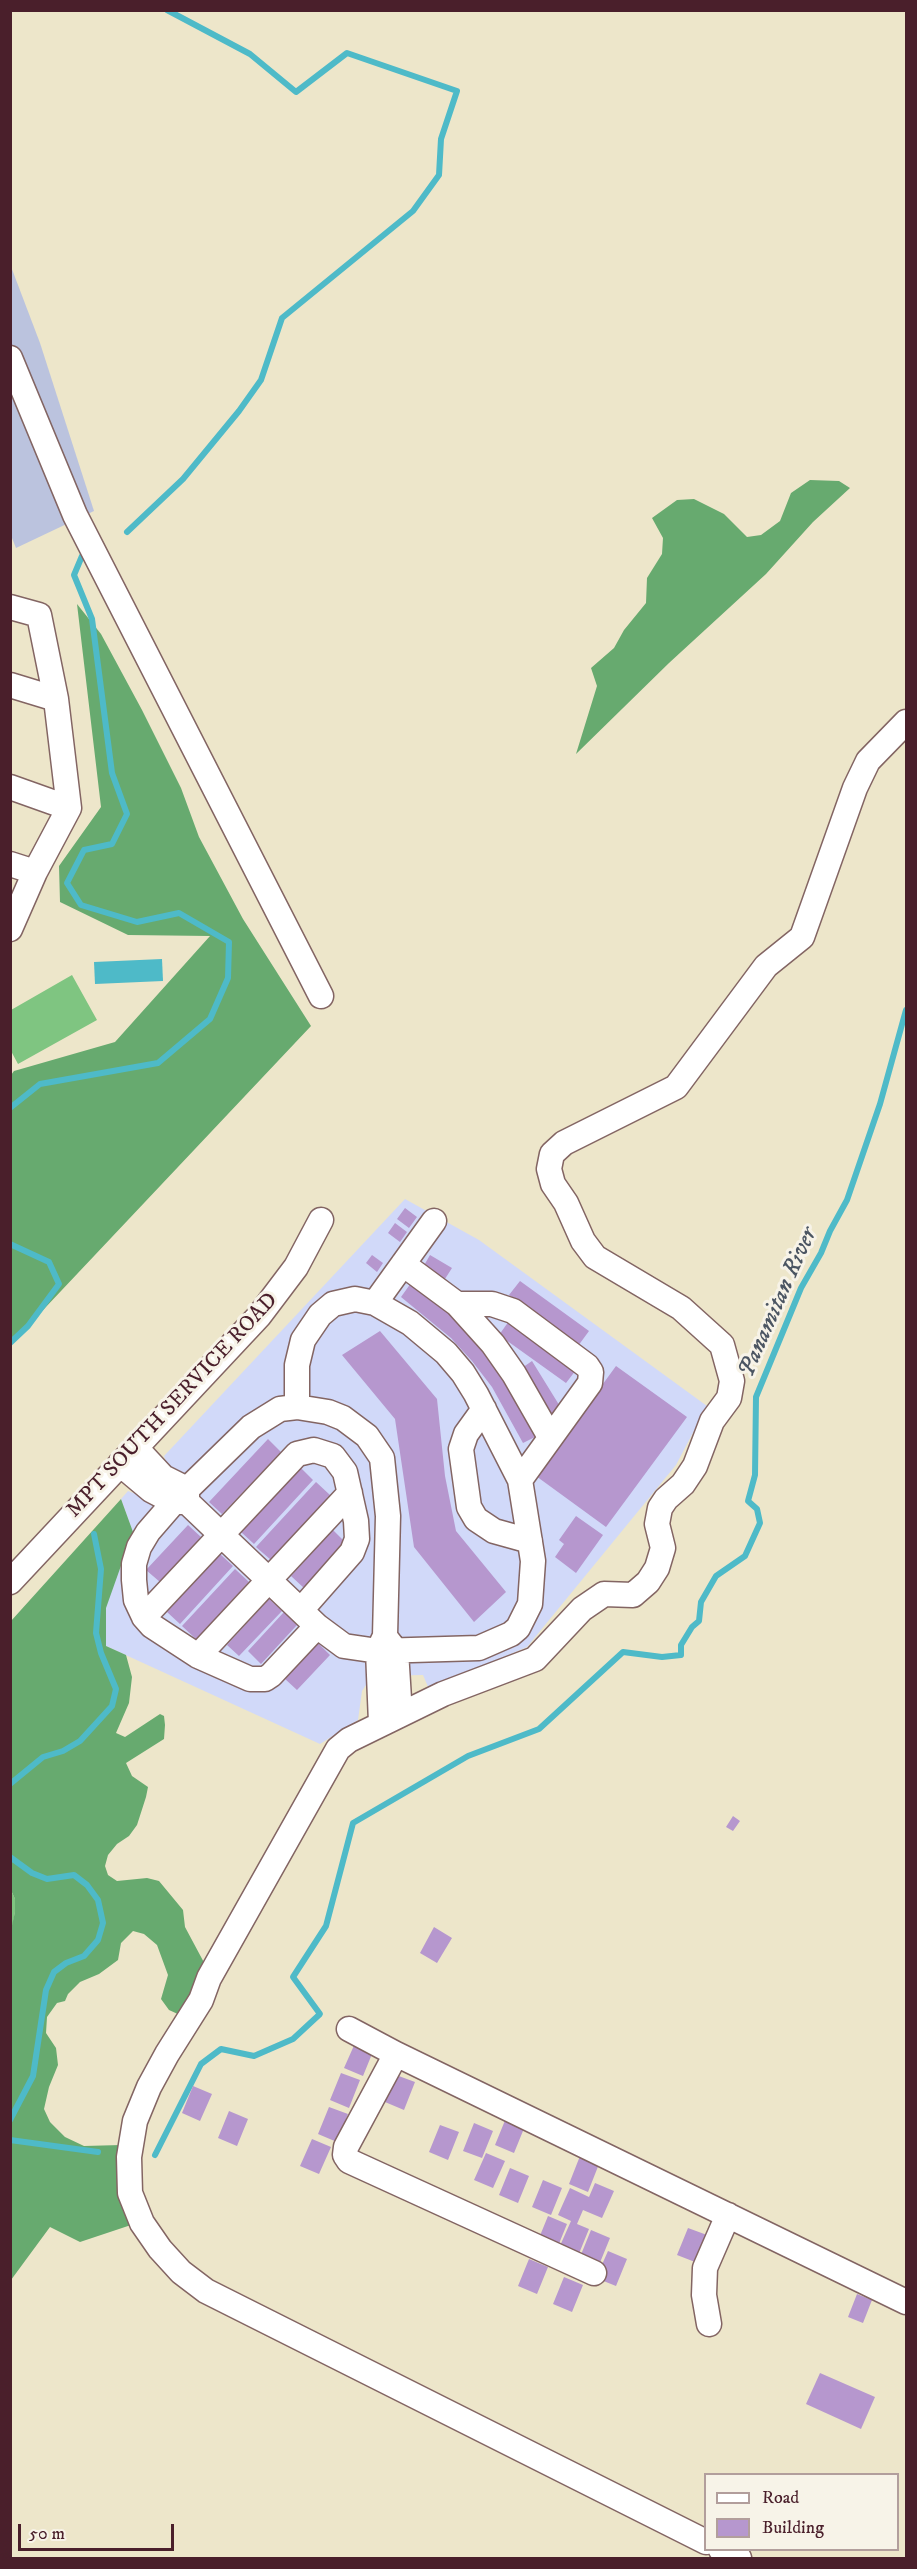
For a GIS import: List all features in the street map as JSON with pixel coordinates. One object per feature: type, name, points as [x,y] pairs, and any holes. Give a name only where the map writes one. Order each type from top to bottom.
[{"type":"street","points":[[10,358],[75,515],[321,996]]},
{"type":"street","points":[[10,607],[39,615],[56,699],[69,808],[35,872],[10,929]]},
{"type":"street","points":[[10,685],[56,699]]},
{"type":"street","points":[[704,2541],[206,2291],[181,2271],[160,2249],[142,2223],[130,2193],[129,2157],[135,2121],[167,2054],[201,2000],[209,1977],[338,1749],[349,1740],[443,1694],[535,1659],[582,1609],[604,1594],[633,1595],[648,1582],[657,1568],[663,1548],[657,1524],[660,1508],[695,1466],[712,1421],[729,1398],[732,1381],[722,1346],[681,1308],[595,1257],[583,1241],[566,1203],[553,1184],[549,1169],[552,1155],[564,1143],[676,1087],[766,966],[802,937],[855,788],[868,761],[906,722]]},
{"type":"street","points":[[10,788],[69,808]]},
{"type":"street","points":[[10,864],[35,872]]},
{"type":"street","name":"MPT SOUTH SERVICE ROAD","points":[[10,1582],[271,1301],[296,1267],[321,1220]]},
{"type":"street","points":[[375,1303],[434,1221]]},
{"type":"street","points":[[403,1264],[457,1304],[493,1344],[514,1374],[550,1437]]},
{"type":"street","points":[[128,1456],[163,1476],[220,1535],[309,1618],[344,1646],[479,1648],[511,1634],[523,1620],[530,1604],[533,1561],[520,1480],[484,1408],[463,1373],[446,1353],[410,1323],[375,1303],[355,1299],[333,1304],[320,1314],[309,1329],[299,1353],[297,1407]]},
{"type":"street","points":[[457,1304],[492,1304],[513,1311],[587,1366],[591,1372],[590,1383],[520,1480]]},
{"type":"street","points":[[144,1617],[297,1454],[305,1451],[324,1451],[333,1456],[345,1472],[356,1521],[356,1546],[309,1618],[265,1679],[250,1679],[198,1656],[161,1633],[144,1617],[136,1600],[134,1564],[148,1533],[251,1427],[280,1409],[297,1407],[328,1412],[344,1418],[368,1436],[382,1458],[388,1516],[386,1646],[391,1719]]},
{"type":"street","points":[[484,1408],[466,1434],[461,1449],[469,1507],[476,1519],[494,1531],[530,1541]]},
{"type":"street","points":[[198,1656],[350,1493]]},
{"type":"street","points":[[349,2029],[906,2302]]},
{"type":"street","points":[[396,2054],[346,2147],[345,2155],[349,2161],[594,2273]]},
{"type":"street","points":[[709,2324],[704,2295],[705,2268],[728,2215]]},
{"type":"street","points":[[723,2551],[739,2559]]},
{"type":"shaded area","points":[[10,264],[40,343],[94,511],[16,548],[10,533]]},
{"type":"shaded area","points":[[405,1199],[479,1240],[707,1406],[676,1465],[527,1647],[429,1689],[423,1675],[372,1676],[362,1691],[358,1720],[320,1744],[106,1646],[105,1608],[133,1533],[121,1499],[128,1491],[144,1497],[169,1470],[164,1456]]},
{"type":"green space","points":[[810,480],[839,481],[850,488],[813,522],[766,574],[669,663],[576,754],[597,686],[591,668],[614,648],[624,630],[646,603],[647,578],[662,554],[663,538],[652,518],[677,500],[694,499],[724,514],[747,537],[761,535],[780,521],[791,493]]},
{"type":"green space","points":[[77,604],[101,634],[142,710],[181,788],[199,837],[243,919],[311,1026],[11,1344],[11,1075],[14,1071],[115,1042],[210,936],[128,935],[60,902],[59,866],[101,807]]},
{"type":"green space","points":[[72,975],[97,1020],[18,1064],[11,1051],[11,1010]]},
{"type":"green space","points":[[121,1499],[133,1532],[106,1608],[106,1646],[126,1655],[132,1677],[129,1703],[116,1733],[125,1737],[160,1714],[164,1716],[165,1725],[164,1739],[126,1763],[132,1776],[148,1787],[146,1797],[137,1825],[129,1836],[117,1844],[108,1855],[105,1866],[108,1875],[117,1881],[147,1878],[159,1881],[183,1910],[185,1927],[208,1970],[180,2015],[169,2010],[161,1999],[168,1975],[157,1945],[144,1934],[133,1931],[121,1943],[118,1960],[99,1974],[80,1982],[68,1994],[65,2001],[57,2003],[47,2017],[46,2033],[56,2048],[58,2065],[49,2087],[44,2109],[50,2122],[65,2137],[84,2146],[121,2145],[134,2224],[80,2242],[50,2227],[11,2280],[10,1934],[15,1912],[15,1899],[10,1888],[11,1621]]},
{"type":"green space","points":[[10,1888],[15,1899],[11,1934]]},
{"type":"water","points":[[162,959],[163,981],[95,984],[94,962]]},
{"type":"building","points":[[405,1208],[417,1217],[409,1228],[397,1219]]},
{"type":"building","points":[[395,1223],[407,1232],[400,1242],[388,1233]]},
{"type":"building","points":[[372,1255],[383,1263],[377,1272],[366,1263]]},
{"type":"building","points":[[430,1255],[452,1268],[443,1282],[422,1269]]},
{"type":"building","points":[[520,1281],[589,1331],[578,1346],[509,1295]]},
{"type":"building","points":[[411,1283],[452,1313],[487,1349],[539,1435],[523,1443],[492,1387],[472,1361],[451,1338],[401,1297]]},
{"type":"building","points":[[509,1321],[576,1370],[566,1383],[499,1335]]},
{"type":"building","points":[[380,1331],[437,1399],[445,1476],[456,1531],[506,1592],[474,1622],[414,1547],[395,1419],[342,1355]]},
{"type":"building","points":[[532,1361],[561,1408],[546,1416],[519,1370]]},
{"type":"building","points":[[616,1366],[687,1417],[606,1527],[536,1476]]},
{"type":"building","points":[[268,1439],[281,1452],[222,1514],[209,1502]]},
{"type":"building","points":[[301,1468],[313,1480],[254,1544],[241,1532]]},
{"type":"building","points":[[316,1482],[330,1495],[271,1560],[256,1547]]},
{"type":"building","points":[[576,1516],[603,1535],[576,1573],[555,1557],[564,1544],[559,1540]]},
{"type":"building","points":[[188,1525],[201,1537],[160,1582],[146,1570]]},
{"type":"building","points":[[333,1530],[346,1543],[304,1588],[291,1576]]},
{"type":"building","points":[[220,1554],[233,1566],[180,1624],[167,1612]]},
{"type":"building","points":[[235,1569],[249,1582],[196,1639],[182,1626]]},
{"type":"building","points":[[269,1599],[282,1611],[239,1656],[227,1645]]},
{"type":"building","points":[[284,1612],[297,1625],[261,1664],[248,1651]]},
{"type":"building","points":[[318,1643],[330,1655],[297,1690],[284,1678]]},
{"type":"building","points":[[733,1816],[740,1821],[733,1831],[726,1827]]},
{"type":"building","points":[[434,1927],[452,1938],[437,1963],[420,1953]]},
{"type":"building","points":[[356,2041],[374,2049],[363,2076],[344,2068]]},
{"type":"building","points":[[341,2073],[360,2080],[349,2108],[330,2100]]},
{"type":"building","points":[[396,2075],[415,2082],[404,2110],[385,2102]]},
{"type":"building","points":[[193,2086],[212,2094],[200,2121],[182,2113]]},
{"type":"building","points":[[329,2107],[348,2114],[337,2142],[318,2134]]},
{"type":"building","points":[[229,2111],[248,2119],[237,2146],[218,2138]]},
{"type":"building","points":[[506,2118],[525,2126],[514,2153],[495,2145]]},
{"type":"building","points":[[474,2123],[493,2131],[482,2158],[463,2151]]},
{"type":"building","points":[[440,2125],[459,2132],[448,2160],[429,2152]]},
{"type":"building","points":[[312,2139],[331,2147],[319,2174],[300,2166]]},
{"type":"building","points":[[486,2153],[505,2161],[493,2188],[474,2180]]},
{"type":"building","points":[[580,2156],[599,2164],[588,2192],[569,2184]]},
{"type":"building","points":[[510,2168],[529,2176],[518,2203],[499,2195]]},
{"type":"building","points":[[543,2180],[562,2188],[551,2215],[532,2207]]},
{"type":"building","points":[[595,2183],[614,2191],[602,2218],[583,2210],[577,2224],[589,2229],[578,2256],[559,2248],[571,2221],[558,2215],[570,2188],[589,2197]]},
{"type":"building","points":[[548,2216],[567,2224],[556,2251],[537,2243]]},
{"type":"building","points":[[688,2228],[707,2235],[695,2262],[677,2255]]},
{"type":"building","points":[[591,2230],[610,2238],[599,2265],[580,2257]]},
{"type":"building","points":[[608,2251],[627,2259],[616,2286],[596,2278]]},
{"type":"building","points":[[529,2259],[548,2267],[537,2294],[518,2286]]},
{"type":"building","points":[[564,2277],[583,2285],[572,2312],[553,2304]]},
{"type":"building","points":[[857,2294],[872,2300],[863,2323],[848,2317]]},
{"type":"building","points":[[820,2373],[875,2397],[861,2429],[806,2404]]},
{"type":"waterway","points":[[127,532],[183,479],[239,411],[261,380],[282,318],[413,211],[439,175],[441,139],[457,91],[347,53],[296,92],[250,54],[167,10]]},
{"type":"waterway","points":[[10,1108],[40,1084],[158,1063],[210,1019],[228,978],[229,942],[179,913],[137,922],[81,905],[67,883],[84,850],[112,844],[127,814],[112,773],[92,619],[74,575],[82,556]]},
{"type":"waterway","name":"Panamitan River","points":[[155,2155],[201,2064],[221,2049],[254,2056],[293,2039],[320,2014],[293,1977],[326,1926],[353,1823],[468,1756],[539,1729],[623,1652],[662,1657],[681,1655],[681,1645],[692,1627],[699,1621],[701,1602],[716,1576],[745,1556],[760,1523],[757,1509],[748,1501],[755,1475],[756,1397],[801,1288],[847,1200],[880,1104],[906,1010]]},
{"type":"waterway","points":[[10,1244],[49,1262],[59,1284],[28,1326],[10,1343]]},
{"type":"waterway","name":"Panamitan River","points":[[10,1784],[43,1757],[63,1751],[80,1741],[112,1706],[116,1689],[101,1653],[96,1633],[101,1569],[94,1534]]},
{"type":"waterway","name":"Panamitan River","points":[[10,1857],[32,1873],[47,1879],[74,1875],[87,1885],[98,1900],[103,1923],[98,1940],[84,1956],[66,1963],[54,1972],[46,1990],[33,2076],[10,2120]]},
{"type":"waterway","name":"Panamitan River","points":[[10,2140],[98,2152]]}]
